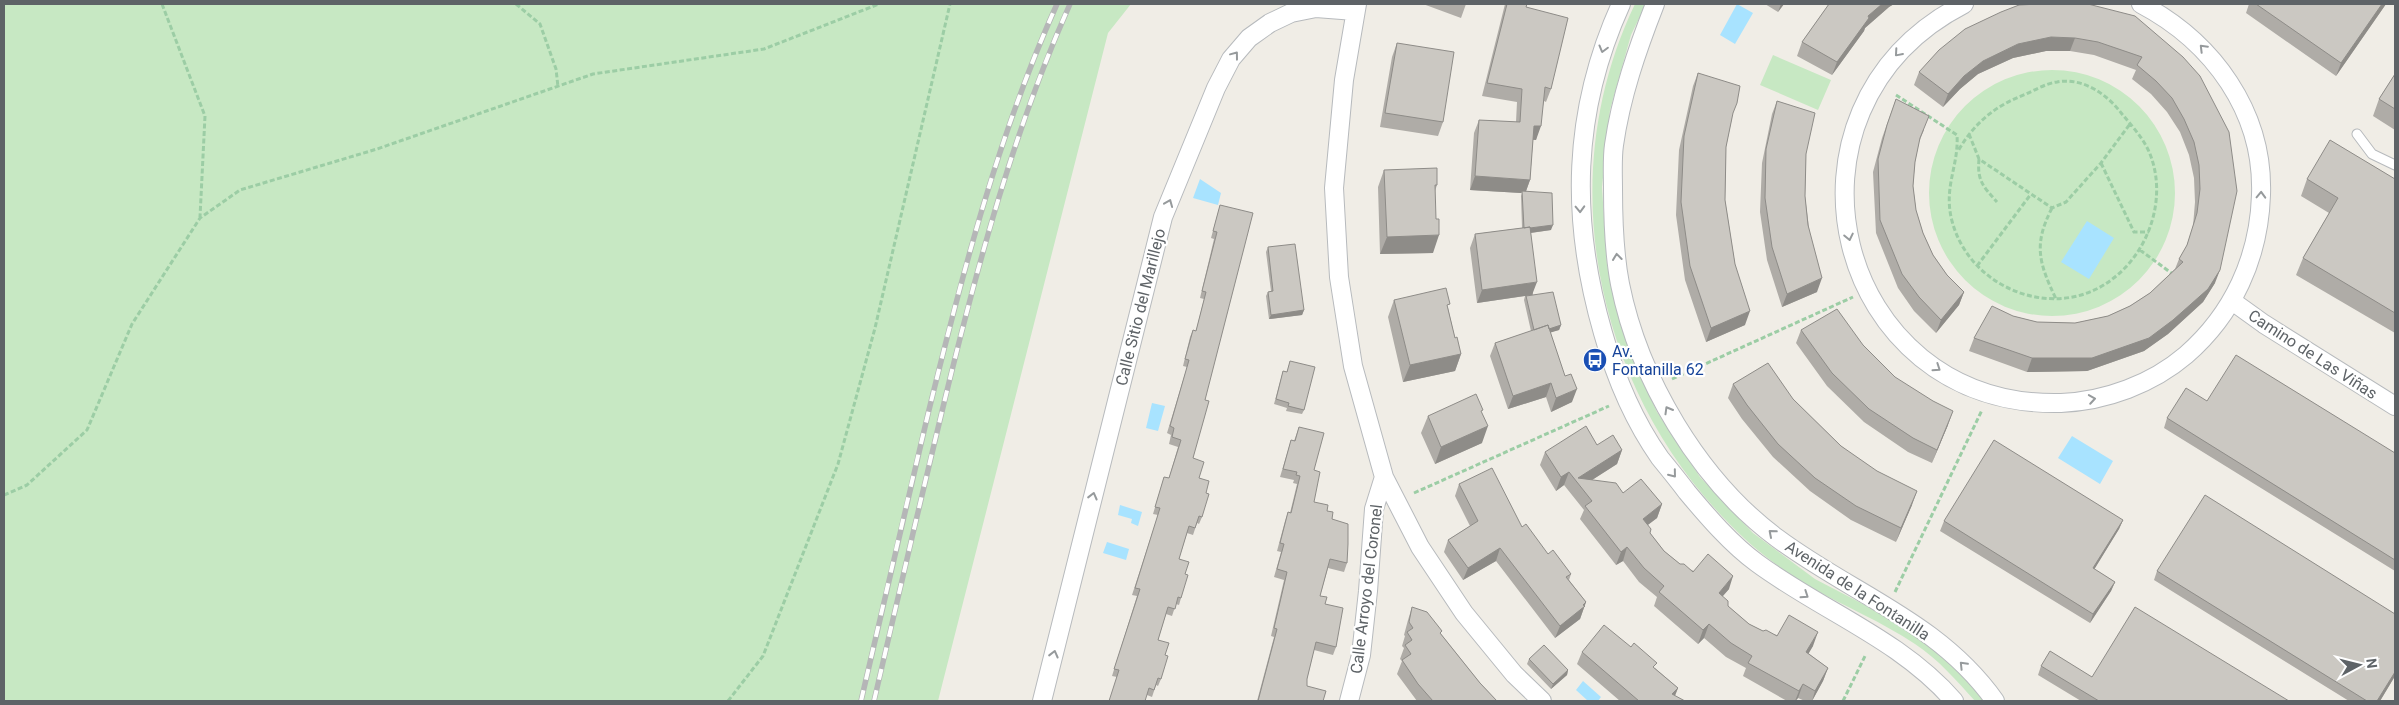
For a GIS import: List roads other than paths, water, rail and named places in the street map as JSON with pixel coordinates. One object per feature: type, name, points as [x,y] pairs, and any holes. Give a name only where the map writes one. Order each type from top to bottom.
[{"type":"street","name":"Avenida de la Fontanilla","points":[[1620,4],[1606,35],[1587,106],[1579,180],[1581,228],[1591,292],[1609,356],[1626,398],[1659,457],[1704,512],[1755,562],[1814,601],[1876,635],[1916,664],[1954,701]]},
{"type":"street","name":"Avenida de la Fontanilla","points":[[1656,4],[1630,68],[1613,146],[1613,227],[1620,285],[1638,344],[1654,386],[1686,440],[1727,492],[1776,537],[1831,574],[1888,606],[1927,632],[1961,663],[1995,701]]},
{"type":"street","points":[[1964,4],[1940,16],[1910,40],[1884,69],[1864,102],[1851,139],[1844,177],[1846,226],[1852,254],[1867,290],[1889,325],[1918,354],[1951,377],[1988,393],[2016,400],[2044,403],[2073,402],[2101,398],[2137,385],[2178,361],[2200,343],[2219,321],[2232,301],[2247,271],[2261,215],[2262,186],[2259,158],[2252,130],[2242,103],[2210,55],[2190,35],[2167,18],[2141,4]]},
{"type":"street","points":[[1356,7],[1344,80],[1334,188],[1339,278],[1353,366],[1384,478],[1420,547],[1464,613],[1514,674],[1542,701]]},
{"type":"street","name":"Calle Sitio del Marillejo","points":[[1042,701],[1163,217],[1216,88],[1231,59],[1249,38],[1270,23],[1291,13],[1316,8],[1356,7]]},
{"type":"street","name":"Camino de Las Viñas","points":[[2232,301],[2264,324],[2395,406]]},
{"type":"street","name":"Calle Arroyo del Coronel","points":[[1350,701],[1361,655],[1374,509],[1384,478]]},
{"type":"lane","points":[[2357,134],[2372,154],[2395,165]]},
{"type":"water","points":[[1737,4],[1753,13],[1735,44],[1720,35]]},
{"type":"water","points":[[1200,179],[1221,193],[1218,205],[1193,198]]},
{"type":"water","points":[[2087,221],[2114,238],[2089,279],[2061,262]]},
{"type":"water","points":[[1152,403],[1165,406],[1158,431],[1146,428]]},
{"type":"water","points":[[2072,436],[2113,461],[2100,484],[2058,458]]},
{"type":"water","points":[[1120,505],[1142,512],[1138,526],[1131,523],[1132,519],[1118,515]]},
{"type":"water","points":[[1107,542],[1129,549],[1126,560],[1103,553]]},
{"type":"water","points":[[1583,681],[1601,697],[1598,701],[1588,701],[1576,690]]},
{"type":"railway","points":[[861,701],[928,414],[968,258],[999,155],[1036,54],[1057,4]]},
{"type":"railway","points":[[874,701],[944,403],[983,251],[1031,101],[1070,4]]},
{"type":"place","name":"Av. Fontanilla 62","points":[[1595,360]]}]
